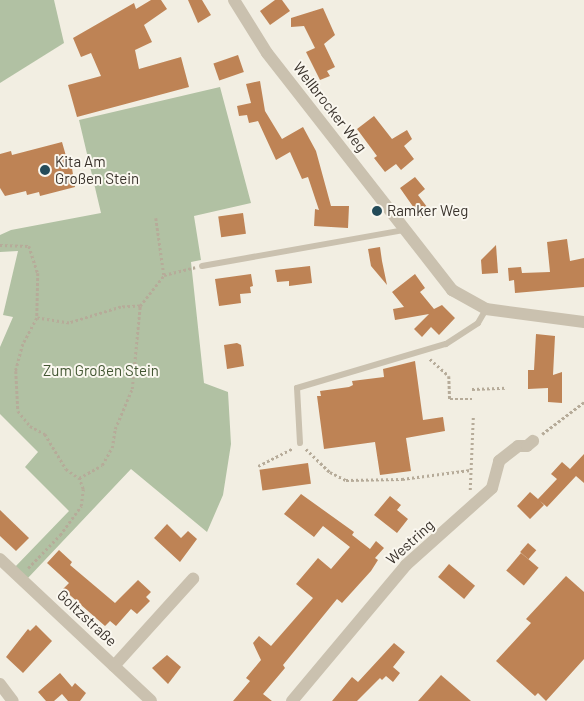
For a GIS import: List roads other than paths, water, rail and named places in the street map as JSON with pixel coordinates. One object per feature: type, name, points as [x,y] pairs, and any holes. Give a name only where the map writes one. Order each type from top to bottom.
[{"type":"street","name":"Wellbrocker Weg","points":[[234,0],[268,53],[452,290],[486,309],[584,322]]},
{"type":"street","name":"Westring","points":[[292,701],[406,565],[492,488],[500,461],[518,446],[527,446],[533,441]]},
{"type":"street","name":"Goltzstraße","points":[[0,559],[150,701]]},
{"type":"street","points":[[114,666],[193,579]]},
{"type":"street","points":[[0,684],[13,701]]},
{"type":"lane","points":[[202,266],[405,230]]},
{"type":"lane","points":[[300,443],[297,388],[427,350],[461,337],[478,323],[486,309]]},
{"type":"place","name":"Kita Am Großen Stein","points":[[45,170]]},
{"type":"place","name":"Ramker Weg","points":[[377,211]]},
{"type":"park label","name":"Zum Großen Stein","points":[[101,371]]}]
